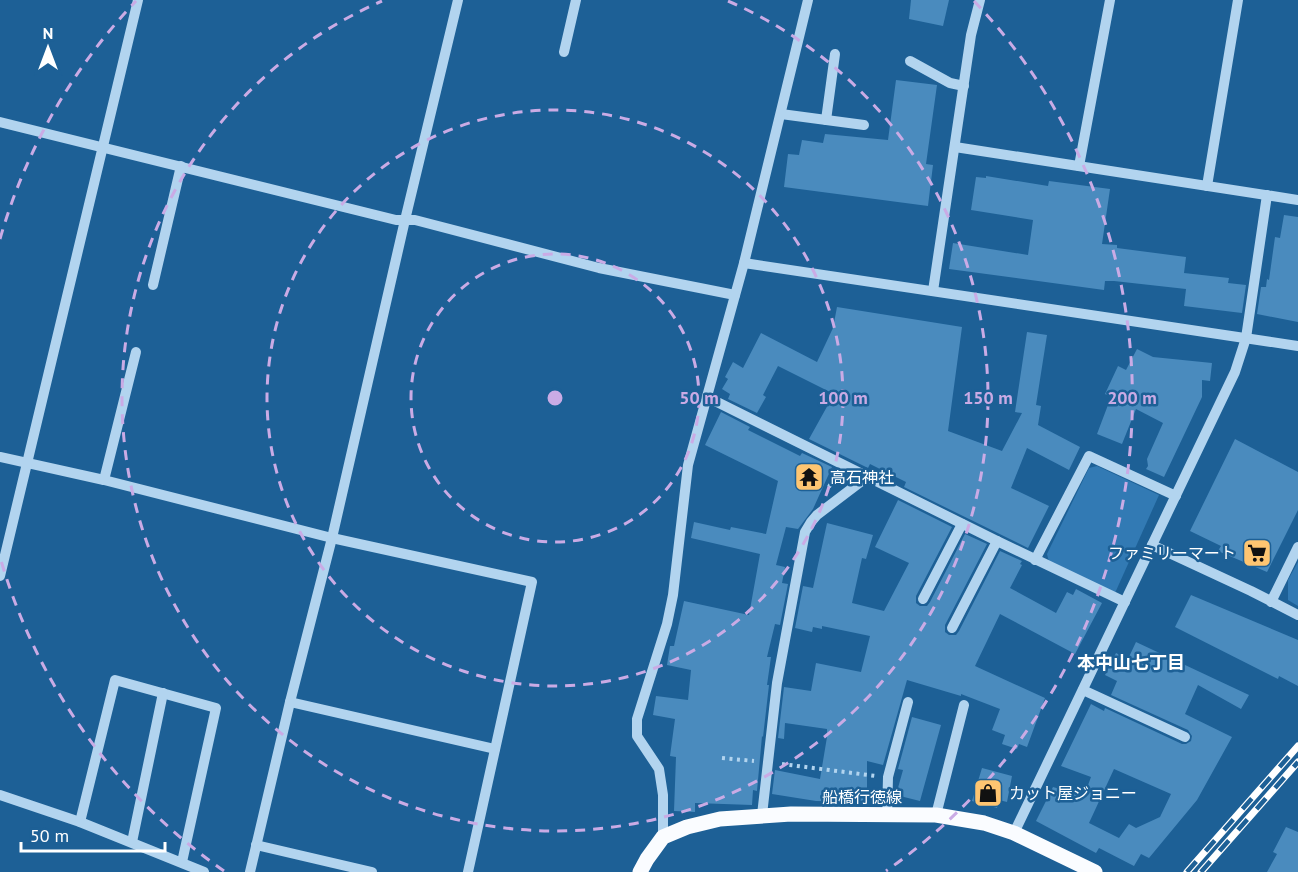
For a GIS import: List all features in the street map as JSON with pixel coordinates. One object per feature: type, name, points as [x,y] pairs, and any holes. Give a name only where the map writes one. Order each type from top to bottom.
[{"type":"main road","name":"船橋行徳線","points":[[663,837],[687,827],[720,819],[762,815],[936,815],[984,823],[1014,833],[1095,872]]},
{"type":"main road","points":[[640,872],[646,859],[663,837]]},
{"type":"street","points":[[0,576],[138,0]]},
{"type":"street","points":[[250,872],[332,538],[458,0]]},
{"type":"street","points":[[564,52],[576,0]]},
{"type":"street","points":[[663,837],[663,795],[659,769],[637,736],[637,719],[667,624],[673,595],[688,465],[744,263],[808,0]]},
{"type":"street","points":[[933,291],[971,35],[980,0]]},
{"type":"street","points":[[1079,166],[1110,0]]},
{"type":"street","points":[[1207,186],[1238,0]]},
{"type":"street","points":[[826,120],[835,54]]},
{"type":"street","points":[[910,61],[950,83],[964,86]]},
{"type":"street","points":[[781,114],[864,125]]},
{"type":"street","points":[[0,123],[396,220],[415,220],[599,268],[735,295]]},
{"type":"street","points":[[955,147],[1298,200]]},
{"type":"street","points":[[153,285],[181,166]]},
{"type":"street","points":[[1014,833],[1234,372],[1246,339],[1267,195]]},
{"type":"street","points":[[744,263],[1298,346]]},
{"type":"street","points":[[104,480],[136,352]]},
{"type":"street","points":[[707,397],[1125,603]]},
{"type":"street","points":[[1035,560],[1089,456],[1176,496]]},
{"type":"street","points":[[0,457],[104,480],[332,538],[532,582],[468,872]]},
{"type":"street","points":[[762,815],[777,683],[806,532],[818,515],[867,477]]},
{"type":"street","points":[[923,599],[962,524]]},
{"type":"street","points":[[952,628],[997,541]]},
{"type":"street","points":[[1152,545],[1298,615]]},
{"type":"street","points":[[1271,602],[1298,548]]},
{"type":"street","points":[[80,822],[115,680],[216,708],[182,862]]},
{"type":"street","points":[[1083,690],[1185,737]]},
{"type":"street","points":[[132,842],[163,693]]},
{"type":"street","points":[[290,702],[495,749]]},
{"type":"street","points":[[887,815],[888,777],[908,702]]},
{"type":"street","points":[[936,815],[964,705]]},
{"type":"street","points":[[0,795],[80,822],[204,872]]},
{"type":"street","points":[[256,845],[372,872]]},
{"type":"path","points":[[722,758],[888,777]]},
{"type":"shaded area","points":[[1097,466],[1159,495],[1115,593],[1049,562],[1047,554],[1089,468]]},
{"type":"shaded area","points":[[1298,562],[1298,606],[1288,600],[1288,580]]},
{"type":"building","points":[[911,0],[949,0],[943,26],[909,19]]},
{"type":"building","points":[[896,80],[937,85],[926,164],[933,165],[928,206],[784,187],[788,154],[799,155],[802,140],[823,143],[825,134],[888,140]]},
{"type":"building","points":[[986,176],[1048,186],[1049,181],[1110,189],[1102,244],[1186,257],[1184,273],[1229,278],[1228,283],[1246,285],[1242,313],[1184,306],[1186,289],[1105,281],[1104,290],[949,269],[953,243],[1028,255],[1033,220],[971,210],[976,177],[986,178]]},
{"type":"building","points":[[1284,215],[1298,217],[1298,322],[1257,314],[1261,287],[1266,287],[1267,279],[1269,280],[1275,237],[1280,238]]},
{"type":"building","points":[[837,307],[962,327],[948,431],[1002,451],[1022,413],[1015,412],[1027,332],[1047,335],[1036,405],[1041,406],[1038,425],[1080,447],[1069,470],[1027,448],[1011,488],[1049,506],[1028,548],[904,487],[906,482],[870,464],[868,468],[809,439],[834,394],[778,366],[763,395],[766,397],[757,413],[728,399],[730,394],[722,389],[728,379],[725,377],[733,362],[743,368],[761,333],[817,362],[833,328]]},
{"type":"building","points":[[1137,349],[1153,357],[1212,363],[1210,381],[1202,380],[1202,397],[1164,477],[1146,469],[1147,459],[1163,423],[1136,409],[1122,444],[1097,434],[1111,397],[1105,394],[1118,366],[1126,370]]},
{"type":"building","points":[[721,412],[750,427],[748,430],[800,456],[802,453],[832,467],[813,509],[798,529],[786,527],[776,565],[785,567],[782,583],[788,584],[780,625],[775,624],[767,657],[771,657],[767,685],[769,685],[757,791],[753,790],[752,805],[695,803],[695,812],[674,811],[676,757],[670,756],[675,719],[653,715],[656,696],[688,700],[691,670],[667,665],[670,646],[674,646],[684,601],[749,615],[760,554],[691,538],[694,522],[730,530],[731,527],[766,534],[778,481],[705,445]]},
{"type":"building","points":[[1235,439],[1298,472],[1298,510],[1267,572],[1218,551],[1221,546],[1190,531]]},
{"type":"building","points":[[898,500],[952,527],[916,596],[916,603],[920,606],[927,606],[930,602],[965,534],[987,544],[945,625],[945,632],[949,635],[956,635],[959,631],[1000,551],[1022,561],[1010,588],[1056,613],[1067,592],[1073,595],[1076,589],[1102,603],[1075,654],[1000,614],[975,666],[1045,698],[1027,747],[1019,744],[1017,749],[1002,744],[1005,735],[992,730],[1000,709],[961,694],[961,696],[907,680],[883,765],[867,761],[867,802],[816,801],[772,794],[775,770],[820,779],[827,737],[827,729],[785,723],[784,739],[778,738],[784,687],[811,691],[816,663],[861,672],[870,636],[822,626],[822,629],[813,627],[812,632],[795,628],[803,586],[813,588],[827,523],[873,535],[866,559],[862,558],[852,603],[884,611],[909,563],[875,547]]},
{"type":"building","points":[[1191,595],[1298,640],[1298,686],[1279,676],[1278,679],[1175,627]]},
{"type":"building","points":[[1136,642],[1249,695],[1241,709],[1198,685],[1185,714],[1232,737],[1197,800],[1149,858],[1141,854],[1134,866],[1099,848],[1096,853],[1036,821],[1053,787],[1084,796],[1091,777],[1061,766],[1091,704],[1104,711],[1105,708],[1182,744],[1191,741],[1192,736],[1188,730],[1111,695],[1117,681],[1105,675],[1116,653],[1128,659]],"holes":[[[1114,769],[1171,794],[1160,817],[1136,828],[1129,824],[1119,838],[1089,823]]]},
{"type":"building","points":[[912,717],[941,725],[920,801],[896,795],[903,770],[898,769]]},
{"type":"building","points":[[982,768],[1012,776],[1007,802],[999,800],[997,808],[972,801]]},
{"type":"building","points":[[1286,827],[1298,832],[1298,872],[1267,872],[1277,854],[1273,852]]},
{"type":"railway","points":[[1187,872],[1298,746]]},
{"type":"railway","points":[[1201,872],[1298,762]]},
{"type":"place","name":"高石神社","points":[[809,477]]},
{"type":"place","name":"ファミリーマート","points":[[1257,553]]},
{"type":"place","name":"カット屋ジョニー","points":[[988,793]]},
{"type":"district","name":"本中山七丁目","points":[[1131,662]]}]
